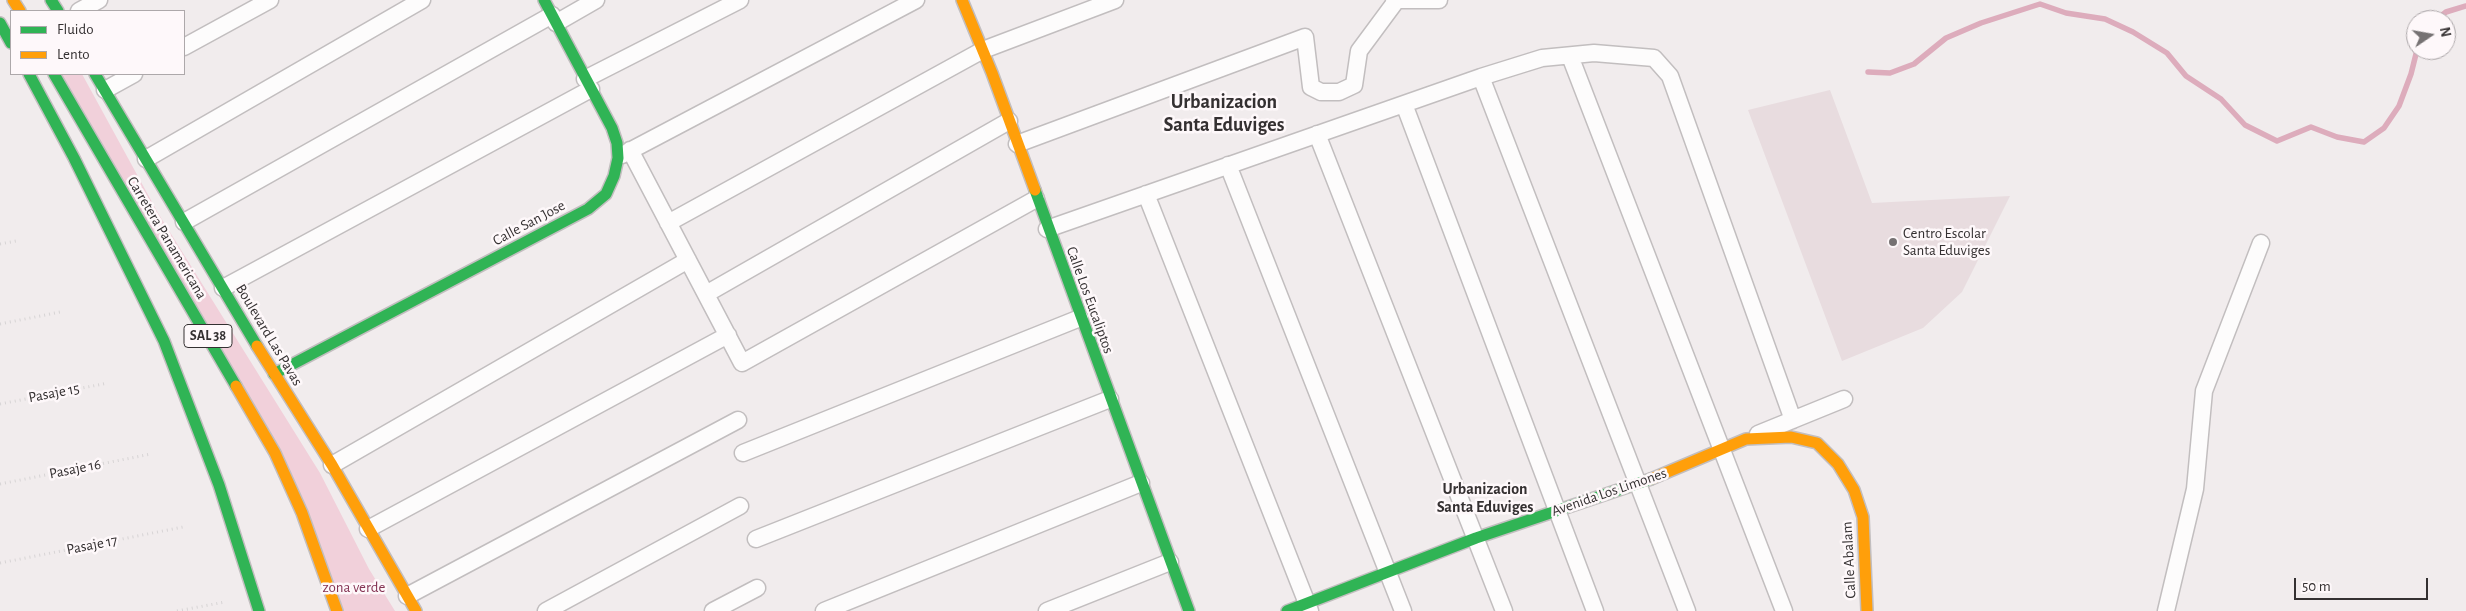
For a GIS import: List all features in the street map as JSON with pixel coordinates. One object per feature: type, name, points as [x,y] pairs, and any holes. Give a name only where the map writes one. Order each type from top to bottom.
[{"type":"main road","name":"Calle San Jose","points":[[274,374],[588,209],[606,194],[624,154],[544,0]]},
{"type":"main road","name":"Calle Los Eucaliptos","points":[[962,0],[983,50],[1188,611]]},
{"type":"main road","points":[[0,23],[10,41]]},
{"type":"main road","name":"SAL 38","points":[[30,75],[74,158],[164,341],[220,485],[259,611]]},
{"type":"main road","name":"Carretera Panamericana","points":[[55,75],[275,453],[302,513],[337,611]]},
{"type":"main road","name":"Boulevard Las Pavas","points":[[96,75],[274,374],[332,465],[416,611]]},
{"type":"main road","name":"Calle Abalam","points":[[1746,439],[1792,437],[1808,441],[1817,444],[1838,464],[1854,490],[1863,517],[1867,611]]},
{"type":"main road","name":"Avenida Los Limones","points":[[1287,611],[1308,607],[1387,572],[1476,538],[1638,484],[1746,439]]},
{"type":"street","points":[[81,10],[99,0]]},
{"type":"street","points":[[185,46],[270,0]]},
{"type":"street","points":[[146,158],[422,0]]},
{"type":"street","points":[[184,222],[554,19],[596,0]]},
{"type":"street","points":[[223,288],[740,0]]},
{"type":"street","points":[[916,0],[624,154],[668,223],[742,363],[1036,199]]},
{"type":"street","points":[[668,223],[983,50],[1114,0]]},
{"type":"street","points":[[1017,144],[1306,37],[1311,86],[1321,92],[1339,92],[1354,85],[1359,51],[1395,1],[1439,0]]},
{"type":"street","points":[[1047,229],[1481,76],[1542,58],[1594,54],[1654,58],[1670,76],[1793,420]]},
{"type":"street","points":[[1570,56],[1784,611]]},
{"type":"street","points":[[105,90],[132,75]]},
{"type":"street","points":[[1481,76],[1687,611]]},
{"type":"street","points":[[1404,104],[1595,611]]},
{"type":"street","points":[[706,294],[1008,121]]},
{"type":"street","points":[[1317,134],[1504,611]]},
{"type":"street","points":[[1228,165],[1403,611]]},
{"type":"street","points":[[1146,194],[1308,607]]},
{"type":"street","points":[[2166,611],[2195,489],[2204,391],[2262,243]]},
{"type":"street","points":[[332,465],[688,260]]},
{"type":"street","points":[[743,453],[1080,318]]},
{"type":"street","points":[[368,529],[728,335]]},
{"type":"street","points":[[756,539],[1110,399]]},
{"type":"street","name":"Avenida Los Limones","points":[[1746,439],[1844,399]]},
{"type":"street","points":[[408,596],[738,420]]},
{"type":"street","points":[[824,611],[1141,483]]},
{"type":"street","points":[[546,611],[740,506]]},
{"type":"street","points":[[1047,611],[1170,562]]},
{"type":"street","points":[[713,611],[757,588]]},
{"type":"path","points":[[0,244],[16,241]]},
{"type":"path","points":[[0,324],[60,312]]},
{"type":"path","name":"Pasaje 15","points":[[0,404],[108,383]]},
{"type":"path","name":"Pasaje 16","points":[[0,484],[151,454]]},
{"type":"path","name":"Pasaje 17","points":[[0,563],[183,527]]},
{"type":"path","points":[[177,611],[225,602]]},
{"type":"shaded area","name":"Centro Escolar Santa Eduviges","points":[[1830,90],[1872,203],[2010,196],[1962,292],[1923,328],[1842,361],[1748,110]]},
{"type":"green space","name":"zona verde","points":[[55,75],[83,75],[158,213],[320,473],[369,569],[395,611],[337,611],[302,513]]},
{"type":"waterway","points":[[1868,72],[1890,73],[1914,64],[1946,38],[1981,23],[2040,4],[2066,13],[2105,19],[2133,32],[2167,53],[2186,76],[2221,99],[2245,125],[2277,141],[2311,127],[2337,137],[2364,142],[2384,128],[2399,106],[2414,60]]},
{"type":"waterway","points":[[2453,10],[2466,6]]},
{"type":"traffic: fast","points":[[51,0],[57,10]]},
{"type":"traffic: fast","points":[[274,374],[588,209],[606,194],[614,176],[618,158],[617,143],[612,128],[544,0]]},
{"type":"traffic: fast","points":[[0,23],[10,41]]},
{"type":"traffic: fast","points":[[30,75],[74,158],[164,341],[219,485],[259,611]]},
{"type":"traffic: fast","points":[[55,75],[236,386]]},
{"type":"traffic: fast","points":[[96,75],[257,346]]},
{"type":"traffic: fast","points":[[1035,190],[1189,611]]},
{"type":"traffic: fast","points":[[1287,611],[1476,538],[1651,479]]},
{"type":"traffic: slow","points":[[13,0],[19,10]]},
{"type":"traffic: slow","points":[[962,0],[992,73],[1035,190]]},
{"type":"traffic: slow","points":[[257,346],[332,465],[416,611]]},
{"type":"traffic: slow","points":[[236,386],[275,453],[302,513],[337,611]]},
{"type":"traffic: slow","points":[[1651,479],[1746,439],[1791,437],[1817,443],[1838,464],[1854,490],[1863,517],[1867,611]]},
{"type":"place","name":"Centro Escolar Santa Eduviges","points":[[1893,242]]},
{"type":"district","name":"Urbanizacion Santa Eduviges","points":[[1224,114]]},
{"type":"district","name":"Urbanizacion Santa Eduviges","points":[[1485,498]]}]
